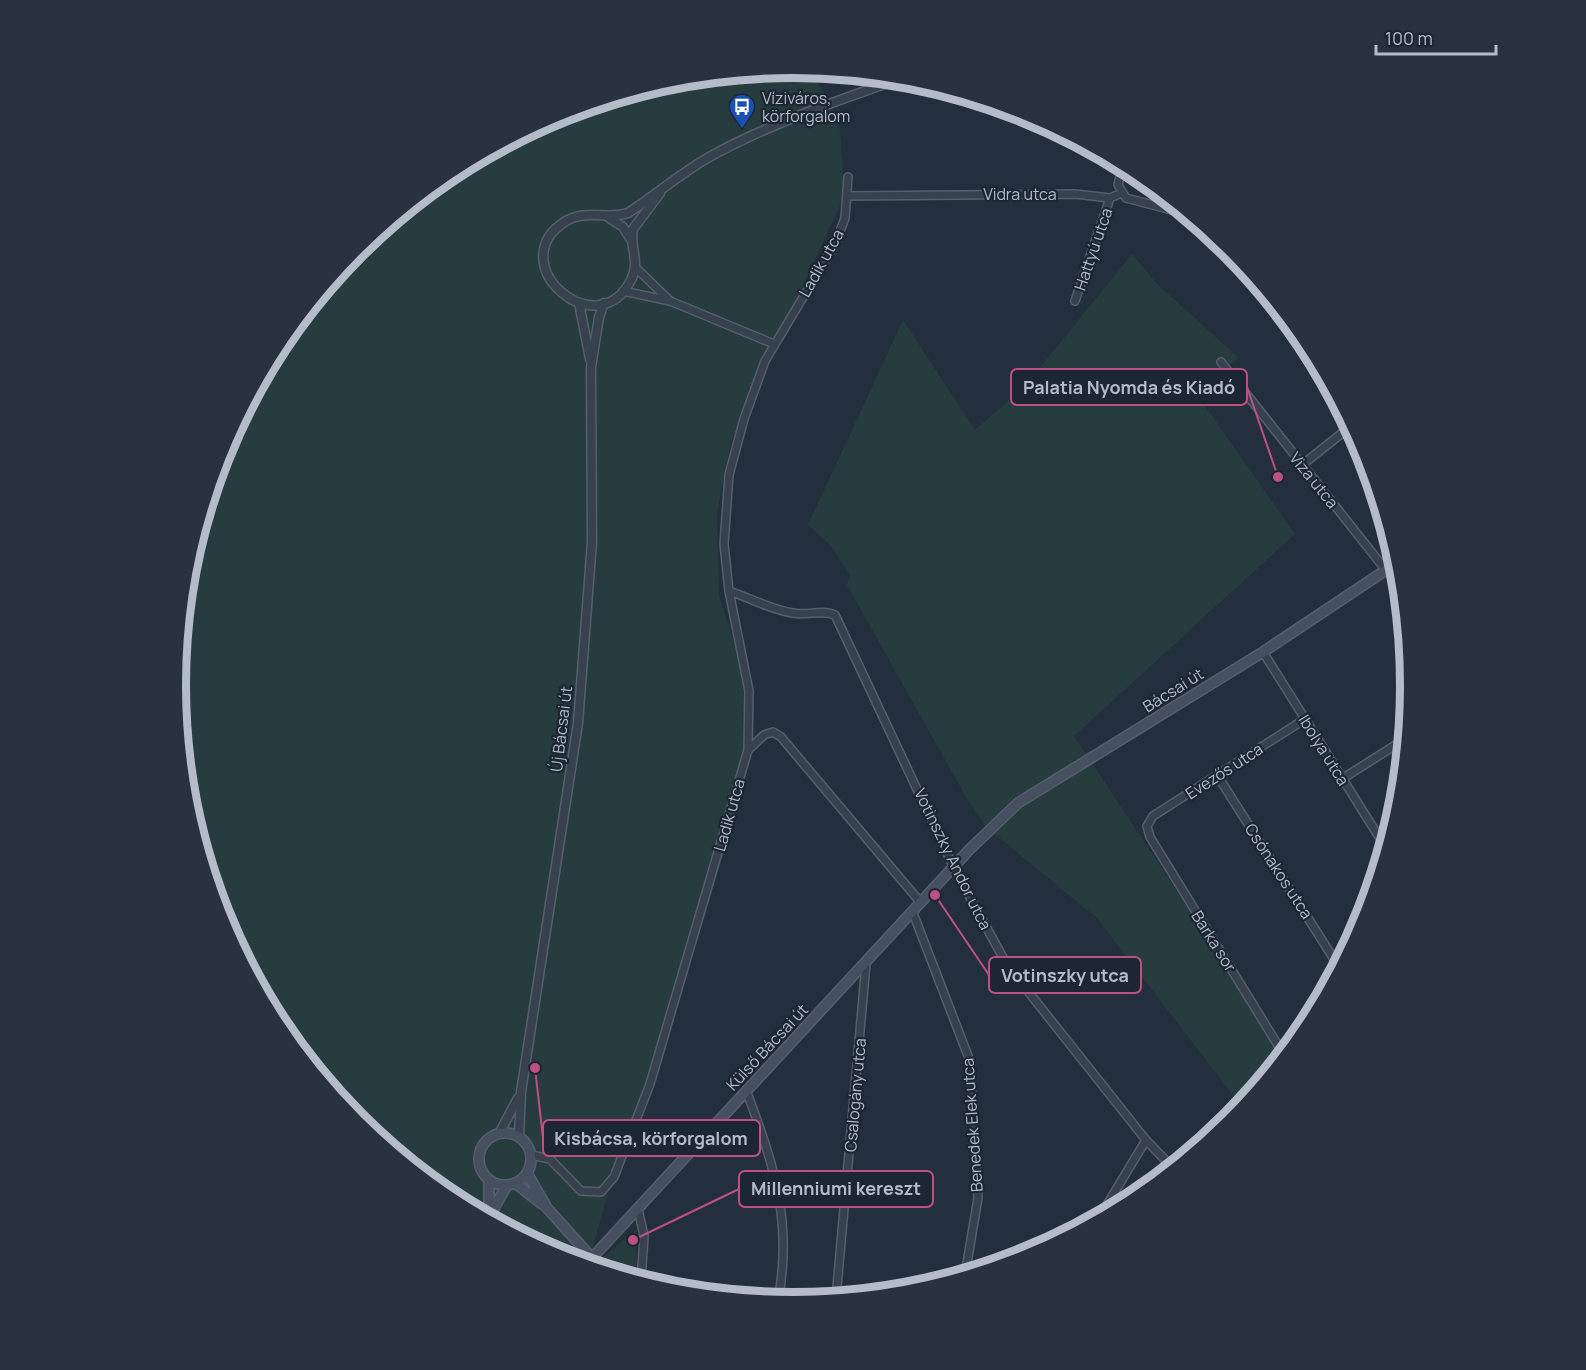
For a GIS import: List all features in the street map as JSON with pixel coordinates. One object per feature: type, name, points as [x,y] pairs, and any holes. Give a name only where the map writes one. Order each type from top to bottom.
[{"type":"main road","name":"Bácsai út","points":[[970,849],[1018,803],[1263,652],[1386,569]]},
{"type":"main road","name":"Külső Bácsai út","points":[[593,1258],[970,849]]},
{"type":"main road","points":[[500,1132],[519,1136],[529,1147],[531,1155],[527,1173],[547,1208],[584,1255]]},
{"type":"main road","name":"Új Bácsai út","points":[[488,1211],[489,1180],[479,1166],[480,1149],[484,1141],[500,1132]]},
{"type":"main road","name":"Új Bácsai út","points":[[492,1213],[511,1184],[527,1173]]},
{"type":"main road","points":[[489,1180],[511,1184],[547,1208]]},
{"type":"street","points":[[660,193],[633,229],[635,267],[623,291],[604,303],[579,303],[566,298],[551,283],[546,269],[546,248],[552,235],[567,220],[588,214],[613,216],[628,213],[660,193],[708,157],[757,133],[883,85]]},
{"type":"street","name":"Hattyú utca","points":[[1120,173],[1118,178],[1122,193]]},
{"type":"street","name":"Ladik utca","points":[[531,1155],[550,1159],[577,1188],[586,1193],[601,1192],[614,1178],[650,1084],[748,750],[749,691],[729,591],[724,544],[729,475],[744,419],[765,361],[836,242],[845,218],[848,177]]},
{"type":"street","points":[[1122,193],[1136,202],[1171,210]]},
{"type":"street","name":"Vidra utca","points":[[848,196],[1075,194],[1110,198],[1122,193]]},
{"type":"street","name":"Hattyú utca","points":[[1075,301],[1110,198]]},
{"type":"street","points":[[602,215],[623,227],[633,243]]},
{"type":"street","points":[[635,267],[670,301]]},
{"type":"street","points":[[623,291],[670,301],[774,344]]},
{"type":"street","name":"Új Bácsai út","points":[[579,303],[591,367]]},
{"type":"street","name":"Új Bácsai út","points":[[519,1136],[521,1092],[578,723],[587,633],[592,542],[591,367],[599,317],[604,303]]},
{"type":"street","name":"Viza utca","points":[[1221,362],[1386,569]]},
{"type":"street","points":[[1302,465],[1344,432]]},
{"type":"street","name":"Votinszky Andor utca","points":[[729,591],[789,613],[804,615],[825,611],[835,615],[954,868],[1007,965],[1146,1140],[1168,1163]]},
{"type":"street","name":"Ibolya utca","points":[[1263,652],[1380,838]]},
{"type":"street","name":"Evezős utca","points":[[1147,826],[1153,816],[1305,719]]},
{"type":"street","points":[[748,750],[764,735],[773,732],[781,737],[921,903]]},
{"type":"street","points":[[1342,779],[1397,744]]},
{"type":"street","name":"Csónakos utca","points":[[1217,775],[1334,959]]},
{"type":"street","name":"Barka sor","points":[[1147,826],[1150,837],[1280,1048]]},
{"type":"street","name":"Benedek Elek utca","points":[[913,913],[970,1061],[978,1198],[966,1266]]},
{"type":"street","name":"Csalogány utca","points":[[837,1291],[866,964]]},
{"type":"street","points":[[746,1090],[772,1161],[782,1209],[783,1271],[780,1292]]},
{"type":"street","name":"Új Bácsai út","points":[[500,1132],[521,1092]]},
{"type":"street","points":[[1107,1204],[1146,1140]]},
{"type":"street","points":[[638,1209],[644,1236],[642,1272]]},
{"type":"green space","points":[[753,79],[815,79],[839,120],[845,195],[731,442],[717,512],[719,596],[744,674],[748,748],[736,813],[680,997],[606,1200],[590,1257],[561,1246],[489,1211],[423,1167],[364,1114],[311,1055],[288,1022],[267,988],[232,917],[218,880],[198,803],[187,725],[186,685],[187,645],[198,567],[218,490],[232,453],[267,381],[311,315],[337,285],[364,256],[423,203],[489,159],[561,124],[598,110],[636,99],[714,83]]},
{"type":"green space","points":[[1132,254],[1157,284],[1239,358],[1195,392],[1295,534],[1074,736],[1280,1047],[1236,1099],[1097,918],[987,828],[966,797],[847,585],[850,575],[831,546],[808,525],[903,320],[975,430],[1025,386]]},
{"type":"green space","points":[[636,1230],[637,1271],[599,1260]]},
{"type":"place","name":"Víziváros, körforgalom","points":[[742,130]]},
{"type":"place","name":"Palatia Nyomda és Kiadó","points":[[1278,477]]},
{"type":"place","name":"Votinszky utca","points":[[935,895]]},
{"type":"place","name":"Kisbácsa, körforgalom","points":[[535,1068]]},
{"type":"place","name":"Millenniumi kereszt","points":[[633,1240]]}]
